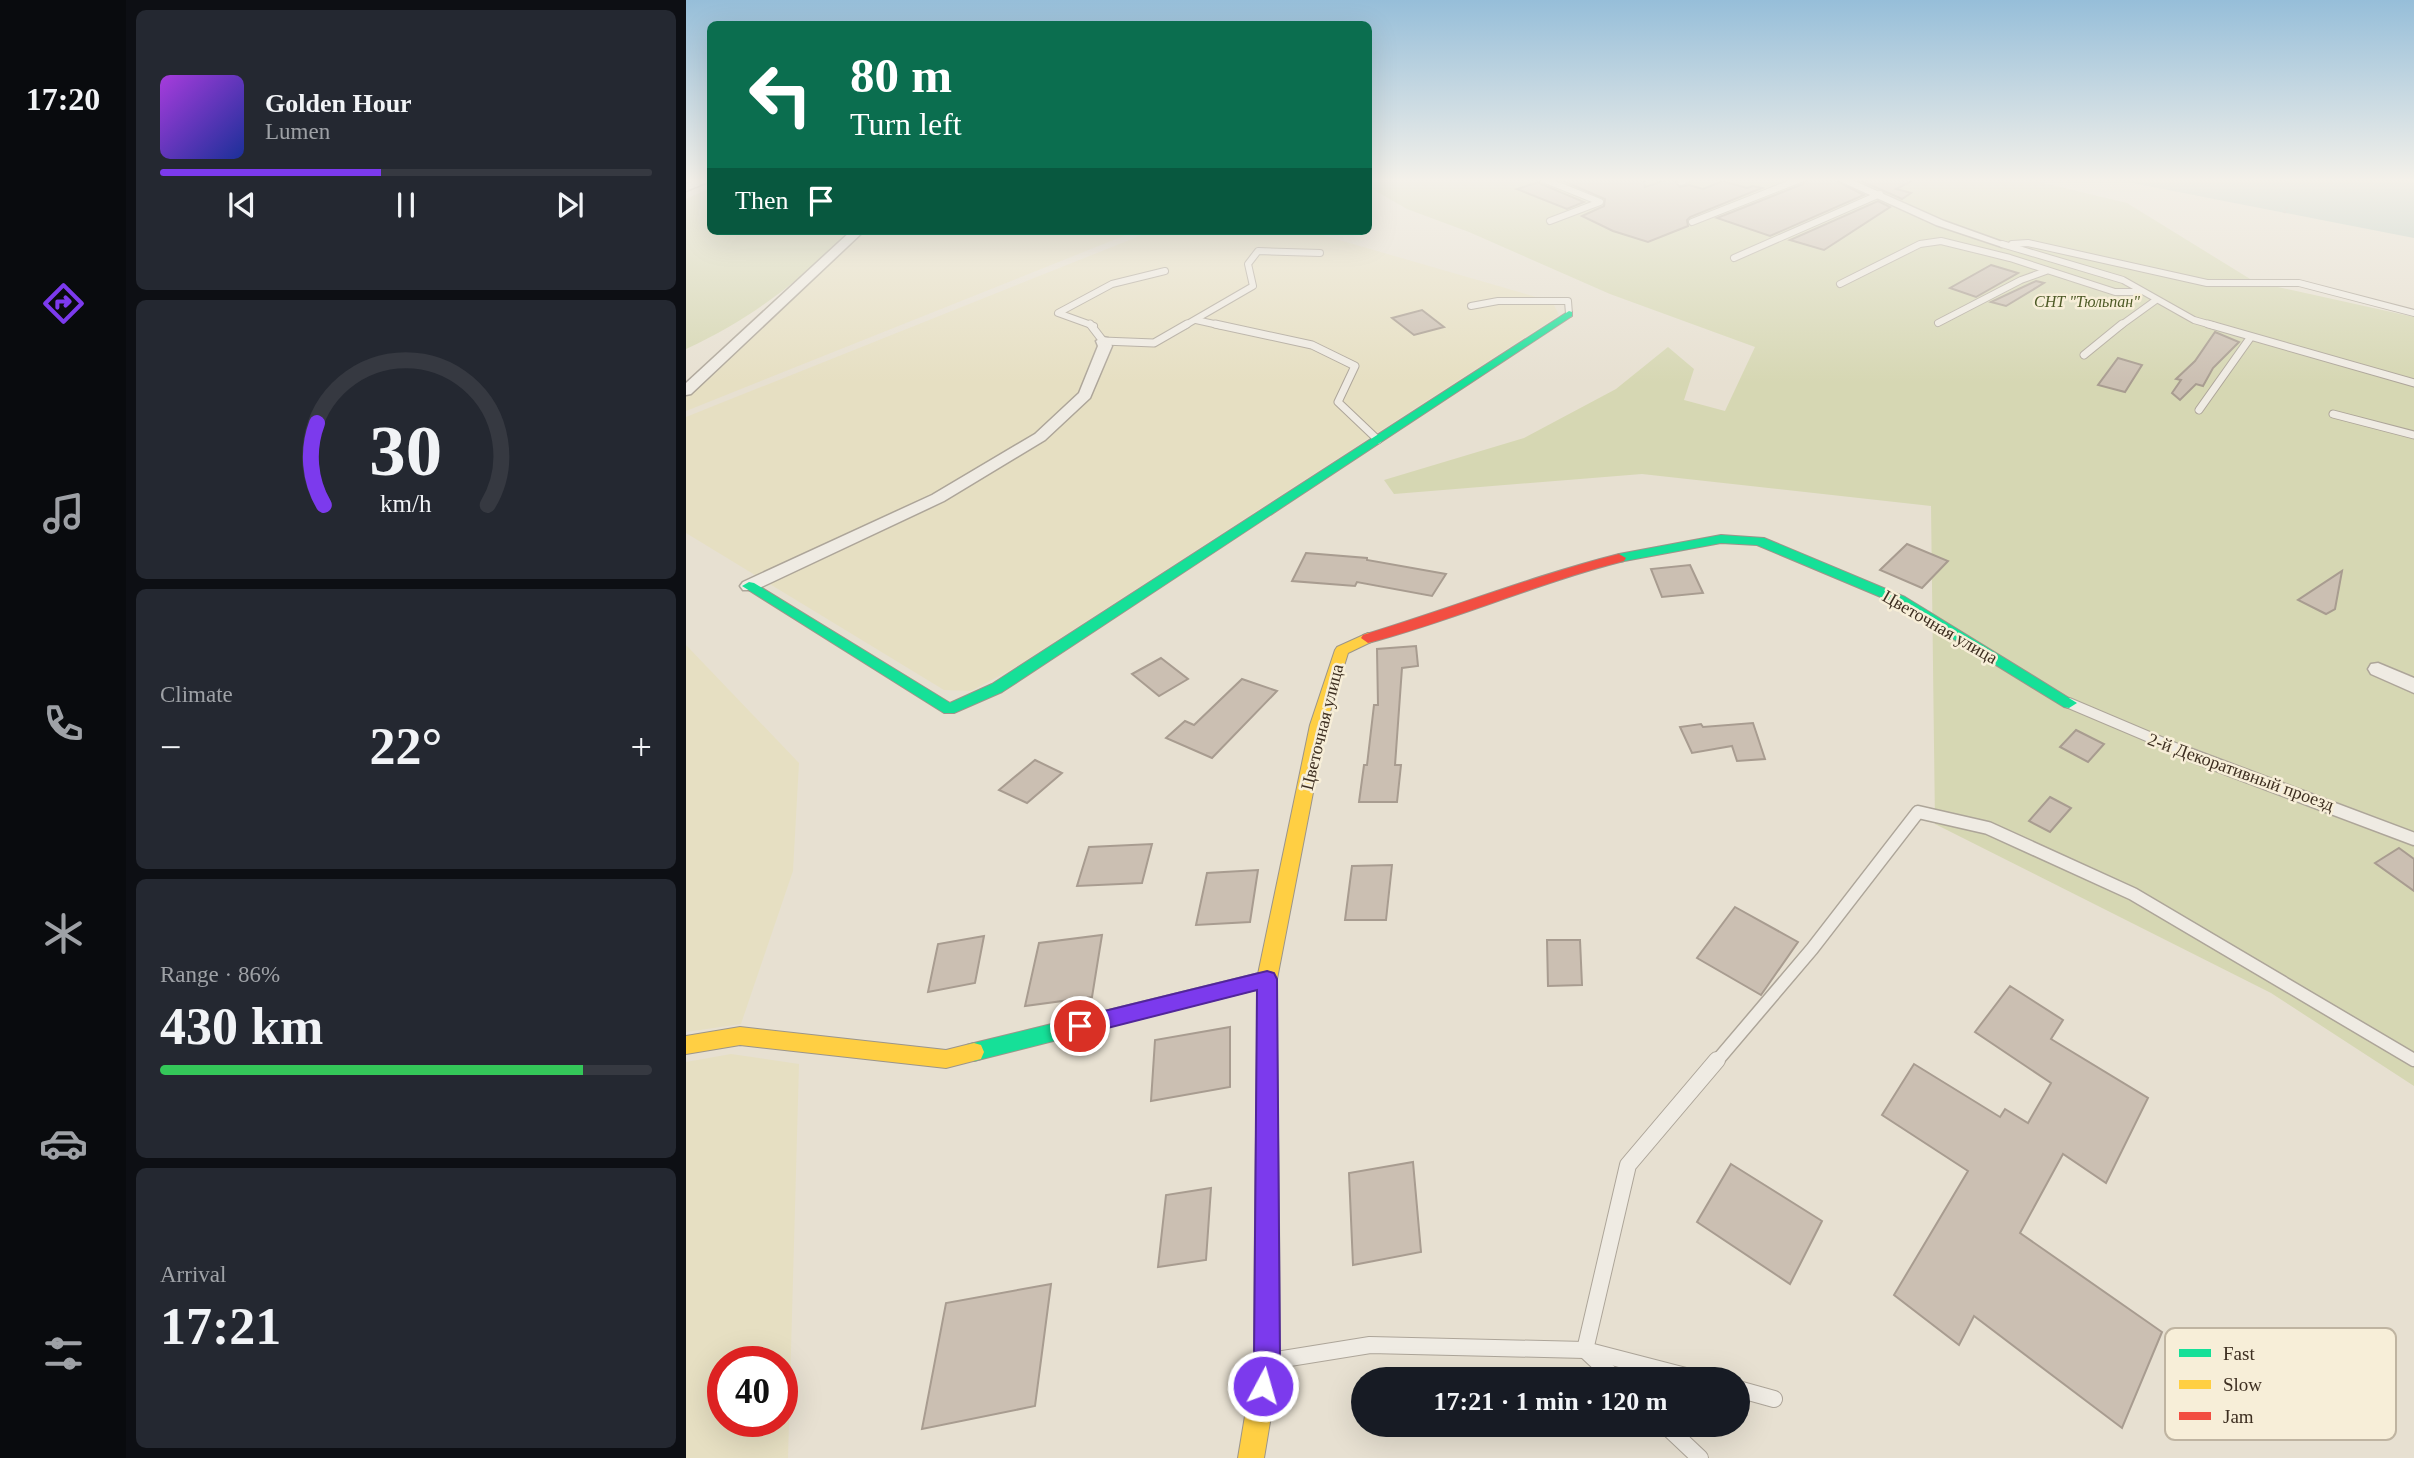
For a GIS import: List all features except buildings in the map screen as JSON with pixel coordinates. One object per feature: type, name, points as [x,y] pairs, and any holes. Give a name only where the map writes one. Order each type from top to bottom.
[{"type":"street","points":[[686,391],[842,247]]},
{"type":"street","points":[[749,586],[949,709],[997,688],[1569,314]]},
{"type":"street","points":[[749,586],[938,498],[1040,436],[1085,395],[1105,345],[1102,341]]},
{"type":"street","name":"Цветочная улица","points":[[1251,1458],[1267,1362],[1267,979],[1322,712],[1342,650],[1374,635],[1442,616],[1567,571],[1641,553],[1721,539],[1759,541],[1900,600],[2069,703]]},
{"type":"street","points":[[2378,670],[2414,686]]},
{"type":"street","points":[[686,1045],[740,1036],[946,1059],[1267,979]]},
{"type":"lane","points":[[1734,258],[1759,247]]},
{"type":"lane","points":[[1840,284],[1914,247]]},
{"type":"lane","points":[[1966,247],[2010,258],[2115,292],[2140,292]]},
{"type":"lane","points":[[2012,247],[2123,280],[2140,292],[2194,320],[2414,383]]},
{"type":"lane","points":[[2046,247],[2207,283],[2299,283],[2414,313]]},
{"type":"lane","points":[[1165,271],[1112,284],[1058,313],[1093,325],[1102,341],[1154,343],[1253,286],[1248,264],[1258,251],[1320,253]]},
{"type":"lane","points":[[1938,323],[2046,271]]},
{"type":"lane","points":[[2084,355],[2108,338],[2142,307],[2156,300]]},
{"type":"lane","points":[[1471,306],[1498,301],[1568,301],[1569,314]]},
{"type":"lane","points":[[1196,320],[1312,345],[1355,366],[1338,402],[1378,440]]},
{"type":"lane","points":[[2199,410],[2250,338]]},
{"type":"lane","points":[[2333,414],[2414,435]]},
{"type":"lane","name":"2-й Декоративный проезд","points":[[2069,703],[2130,731],[2414,839]]},
{"type":"lane","points":[[1585,1350],[1628,1165],[1812,948],[1918,812],[1988,828],[2133,894],[2414,1060]]},
{"type":"lane","points":[[1267,1362],[1370,1345],[1585,1350],[1651,1367]]},
{"type":"lane","points":[[1585,1350],[1603,1367]]},
{"type":"lane","points":[[1750,1392],[1774,1399]]},
{"type":"lane","points":[[1678,1437],[1700,1458]]},
{"type":"shaded area","points":[[845,247],[1096,247],[686,411],[686,397],[706,382]]},
{"type":"shaded area","points":[[1112,247],[1363,247],[1536,297],[1554,305],[1559,315],[1012,669],[971,691],[944,690],[686,533],[686,417]]},
{"type":"shaded area","points":[[686,645],[799,763],[793,871],[741,1024],[686,1032]]},
{"type":"shaded area","points":[[731,1054],[799,1064],[791,1346],[707,1346],[707,1437],[789,1437],[788,1458],[686,1458],[686,1062]]},
{"type":"green space","points":[[686,247],[833,247],[805,273],[762,306],[686,349]]},
{"type":"green space","name":"СНТ \"Тюльпан\"","points":[[1503,247],[2198,247],[2255,282],[2414,317],[2414,1086],[2271,993],[1935,824],[1931,506],[1642,474],[1394,494],[1384,480],[1524,438],[1616,389],[1668,347],[1694,369],[1684,400],[1725,411],[1755,347],[1610,294]]},
{"type":"traffic: fast","points":[[749,586],[949,709],[997,688],[1569,314]]},
{"type":"traffic: fast","points":[[1619,558],[1721,539],[1759,541],[1900,600],[2069,703]]},
{"type":"traffic: fast","points":[[974,1052],[1267,979]]},
{"type":"traffic: slow","points":[[1267,1050],[1267,979],[1318,725],[1342,650],[1368,638]]},
{"type":"traffic: slow","points":[[686,1045],[740,1036],[946,1059],[974,1052]]},
{"type":"traffic: slow","points":[[1251,1458],[1267,1362],[1267,1222]]},
{"type":"traffic: jam","points":[[1368,638],[1442,616],[1568,571],[1619,558]]},
{"type":"traffic: jam","points":[[1267,1050],[1267,1222]]},
{"type":"route","points":[[1080,1026],[1267,979],[1267,1362],[1263,1386]]}]
